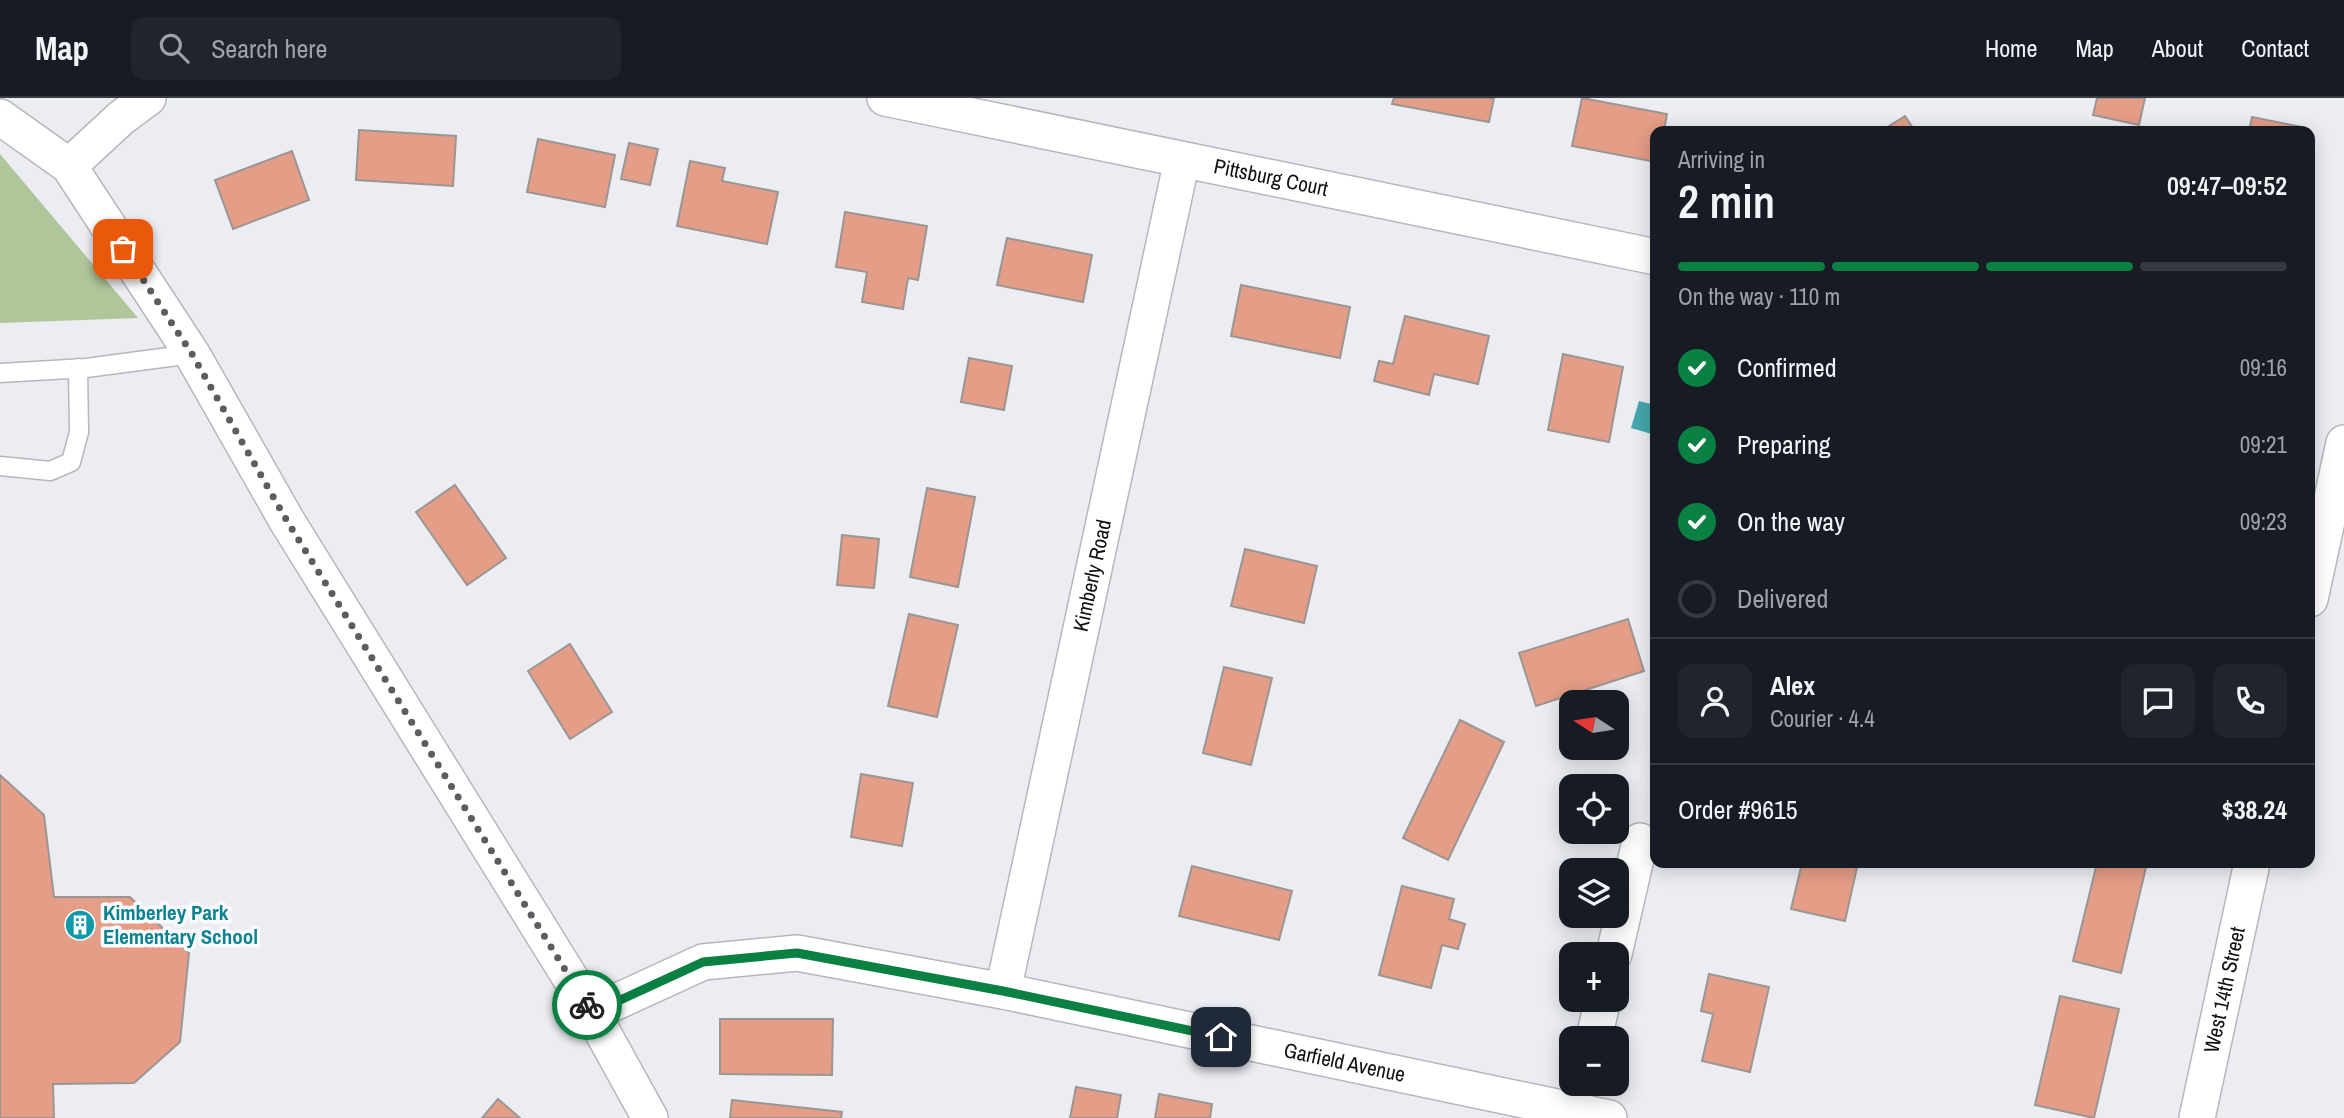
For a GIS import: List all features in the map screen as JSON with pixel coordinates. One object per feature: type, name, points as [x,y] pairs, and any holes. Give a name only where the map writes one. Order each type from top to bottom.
[{"type":"street","points":[[69,166],[121,118],[148,98]]},
{"type":"street","name":"Pittsburg Court","points":[[885,98],[1650,256]]},
{"type":"street","points":[[0,117],[69,166],[192,354],[287,521],[592,1013],[650,1118]]},
{"type":"street","name":"Kimberly Road","points":[[1003,991],[1182,160]]},
{"type":"street","points":[[2315,576],[2344,443]]},
{"type":"street","points":[[1617,942],[1640,841]]},
{"type":"street","name":"West 14th Street","points":[[2197,1118],[2251,868]]},
{"type":"street","name":"Garfield Avenue","points":[[592,1013],[703,962],[797,953],[1589,1104]]},
{"type":"lane","points":[[0,373],[78,368],[192,354]]},
{"type":"lane","points":[[0,466],[50,471],[71,462],[79,432],[78,368]]},
{"type":"green space","points":[[0,154],[138,318],[0,323]]},
{"type":"water","points":[[1639,401],[1650,404],[1650,434],[1631,428]]},
{"type":"building","points":[[1394,98],[1494,98],[1489,122],[1392,104]]},
{"type":"building","points":[[1582,98],[1667,114],[1665,126],[1650,126],[1650,161],[1572,146]]},
{"type":"building","points":[[2097,98],[2145,98],[2139,125],[2093,115]]},
{"type":"building","points":[[1905,116],[1912,126],[1889,126]]},
{"type":"building","points":[[2252,117],[2297,126],[2250,126]]},
{"type":"building","points":[[359,130],[456,136],[453,186],[356,180]]},
{"type":"building","points":[[538,139],[615,155],[605,207],[527,192]]},
{"type":"building","points":[[629,143],[658,149],[650,185],[621,179]]},
{"type":"building","points":[[292,151],[309,200],[233,229],[215,180]]},
{"type":"building","points":[[690,161],[725,168],[722,181],[778,192],[767,244],[677,226]]},
{"type":"building","points":[[845,212],[927,226],[918,280],[908,278],[903,309],[862,302],[867,272],[836,267]]},
{"type":"building","points":[[1007,238],[1092,255],[1083,302],[997,285]]},
{"type":"building","points":[[1241,285],[1350,307],[1340,358],[1231,336]]},
{"type":"building","points":[[1405,316],[1489,336],[1478,384],[1434,374],[1429,395],[1374,381],[1379,361],[1393,364]]},
{"type":"building","points":[[1563,354],[1623,367],[1609,442],[1548,430]]},
{"type":"building","points":[[969,358],[1012,366],[1004,410],[961,402]]},
{"type":"building","points":[[455,485],[506,558],[467,585],[416,512]]},
{"type":"building","points":[[927,488],[975,497],[958,587],[910,577]]},
{"type":"building","points":[[842,535],[879,539],[874,588],[837,585]]},
{"type":"building","points":[[1245,549],[1317,566],[1304,623],[1231,606]]},
{"type":"building","points":[[909,614],[958,625],[937,717],[888,706]]},
{"type":"building","points":[[1628,619],[1644,671],[1585,690],[1559,690],[1559,699],[1536,706],[1519,653]]},
{"type":"building","points":[[570,644],[612,712],[570,739],[528,671]]},
{"type":"building","points":[[1224,667],[1272,678],[1251,765],[1203,753]]},
{"type":"building","points":[[1460,720],[1504,742],[1448,860],[1403,838]]},
{"type":"building","points":[[861,774],[913,783],[902,846],[851,837]]},
{"type":"building","name":"Kimberley Park Elementary School","points":[[0,775],[44,815],[54,897],[130,897],[189,953],[180,1042],[134,1083],[53,1084],[54,1118],[0,1118]]},
{"type":"building","points":[[1192,866],[1292,891],[1279,940],[1179,916]]},
{"type":"building","points":[[1801,868],[1857,868],[1845,921],[1791,909]]},
{"type":"building","points":[[2096,868],[2146,868],[2121,973],[2073,961]]},
{"type":"building","points":[[1402,886],[1454,899],[1449,919],[1465,924],[1458,949],[1442,945],[1431,988],[1379,975]]},
{"type":"building","points":[[1709,974],[1769,987],[1750,1072],[1702,1061],[1713,1014],[1701,1011]]},
{"type":"building","points":[[2060,996],[2119,1009],[2094,1118],[2035,1105]]},
{"type":"building","points":[[720,1019],[833,1019],[832,1075],[720,1074]]},
{"type":"building","points":[[1076,1087],[1121,1095],[1117,1118],[1070,1118]]},
{"type":"building","points":[[1159,1094],[1212,1104],[1210,1118],[1155,1118]]},
{"type":"building","points":[[498,1099],[520,1118],[482,1118]]},
{"type":"building","points":[[732,1100],[842,1112],[841,1118],[730,1118]]},
{"type":"way so far","points":[[123,249],[192,354],[287,521],[587,1005]]},
{"type":"place","name":"Kimberley Park Elementary School","points":[[80,925]]},
{"type":"route","points":[[587,1005],[592,1013],[703,962],[797,953],[1003,991],[1221,1037]]}]
